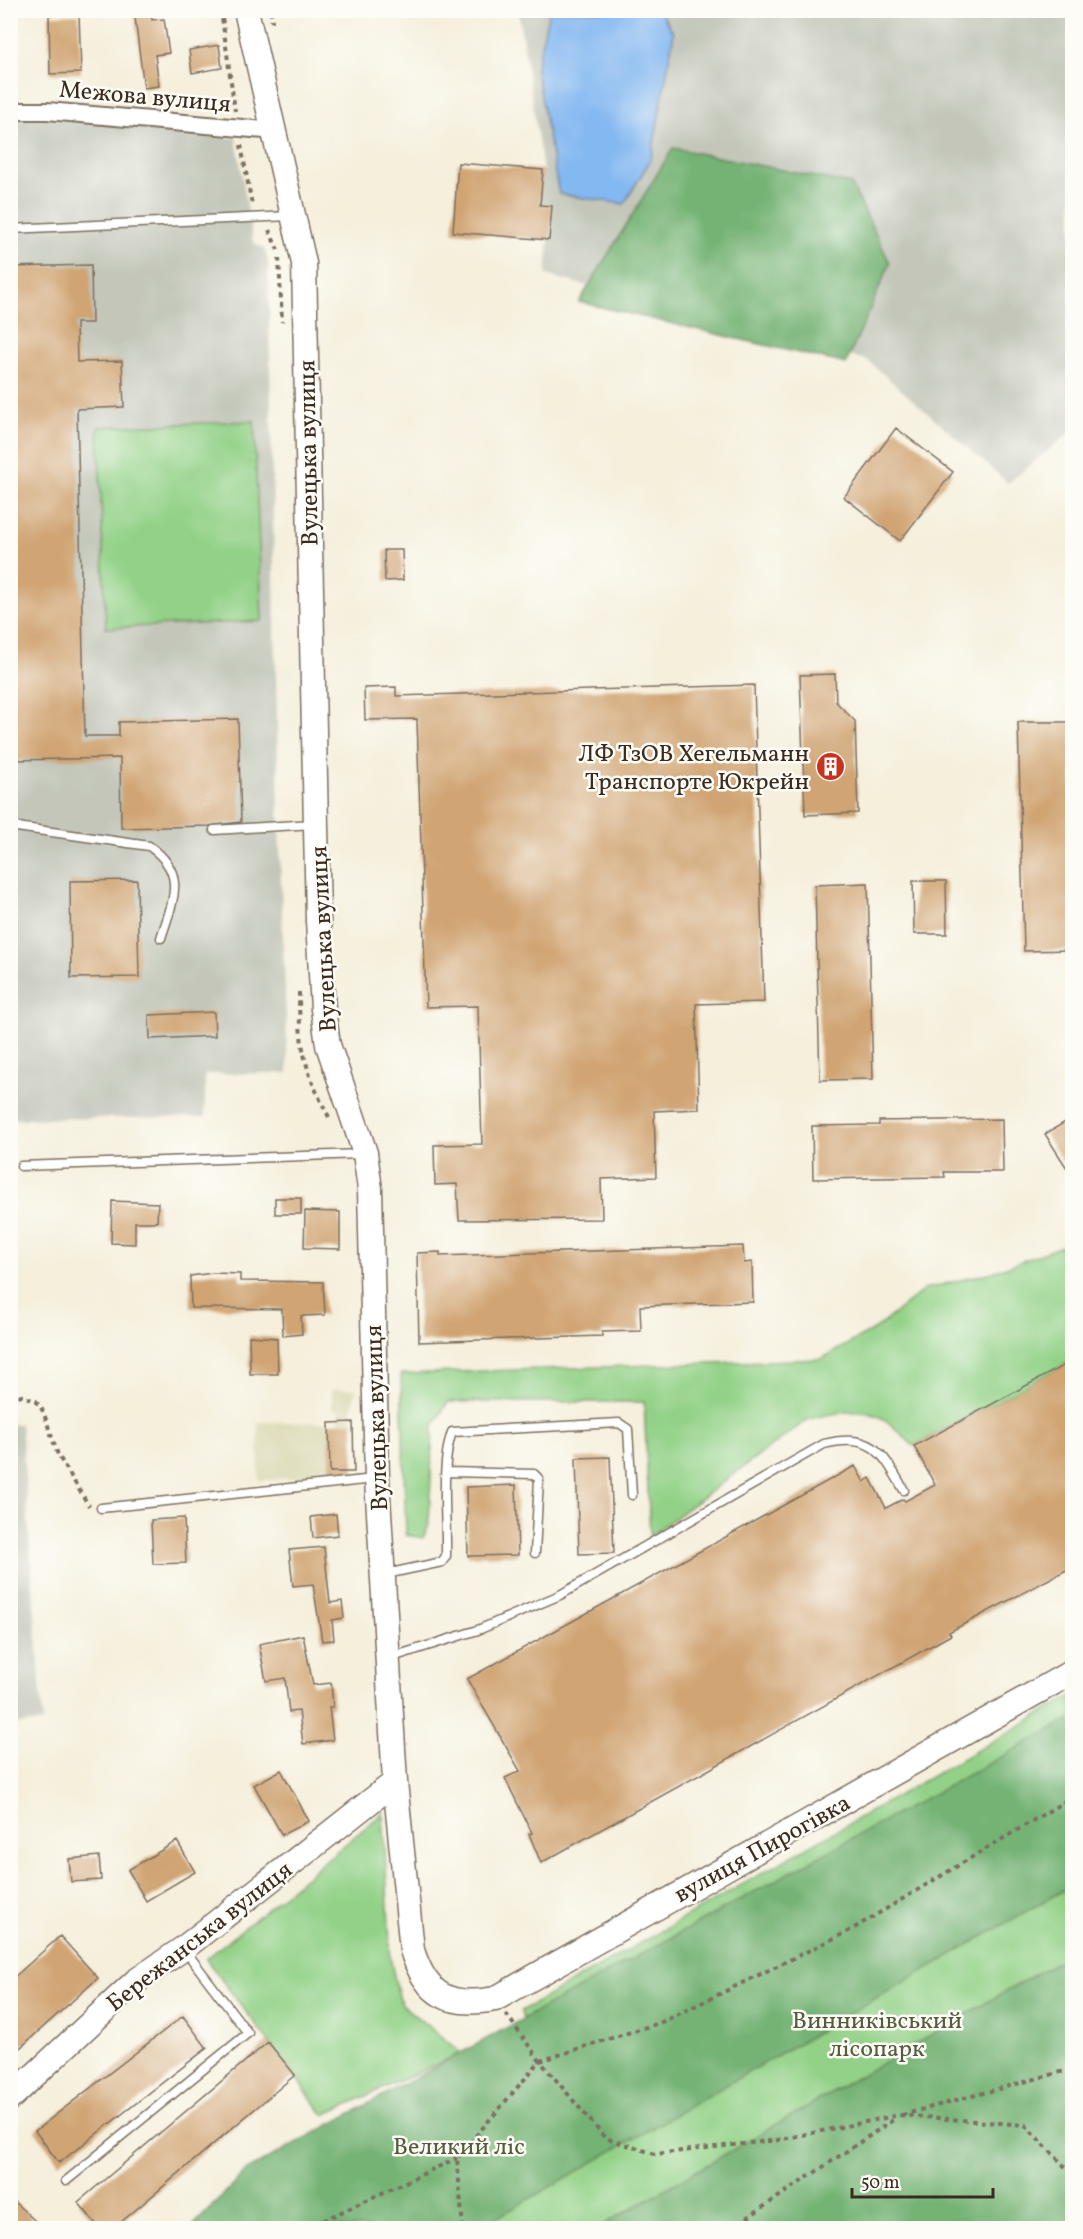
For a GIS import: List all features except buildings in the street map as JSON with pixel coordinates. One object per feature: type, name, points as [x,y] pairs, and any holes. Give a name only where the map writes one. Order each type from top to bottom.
[{"type":"street","name":"Вулецька вулиця","points":[[246,10],[276,131],[304,263],[318,823],[318,920],[324,1018],[328,1045],[365,1153],[372,1234],[377,1479],[395,1782],[412,1950],[420,1975],[445,1997]]},
{"type":"street","name":"Межова вулиця","points":[[10,111],[47,111],[276,131]]},
{"type":"street","name":"вулиця Пирогівка","points":[[445,1997],[462,2002],[495,1999],[1072,1672]]},
{"type":"street","name":"Бережанська вулиця","points":[[10,2098],[136,1981],[184,1948],[395,1782]]},
{"type":"lane","points":[[10,229],[293,215]]},
{"type":"lane","points":[[214,830],[318,823]]},
{"type":"lane","points":[[10,826],[149,846],[162,855],[175,876],[172,904],[161,939]]},
{"type":"lane","points":[[21,1166],[365,1153]]},
{"type":"lane","points":[[383,1575],[442,1562],[446,1556],[447,1472],[452,1432],[619,1424],[628,1429],[632,1495]]},
{"type":"lane","points":[[388,1659],[478,1630],[560,1595],[824,1444],[838,1440],[864,1441],[886,1459],[904,1490]]},
{"type":"lane","points":[[447,1472],[534,1474],[539,1479],[534,1553]]},
{"type":"lane","points":[[101,1508],[377,1479]]},
{"type":"lane","points":[[66,2181],[248,2033],[184,1948]]},
{"type":"path","points":[[221,10],[238,128]]},
{"type":"path","points":[[10,1392],[36,1401],[43,1411],[58,1455],[91,1509]]},
{"type":"path","points":[[307,2229],[457,2158],[540,2061],[662,2022],[851,1930],[1072,1799]]},
{"type":"path","points":[[495,1999],[540,2061],[606,2138],[655,2154],[778,2140],[900,2115],[1072,2069]]},
{"type":"path","points":[[732,2229],[900,2115],[1025,2125],[1072,2174]]},
{"type":"path","points":[[457,2158],[463,2229]]},
{"type":"shaded area","points":[[518,10],[1072,11],[1072,431],[1008,483],[867,360],[546,275],[552,206],[540,205],[543,170]]},
{"type":"shaded area","points":[[56,118],[236,138],[253,242],[264,249],[268,261],[279,826],[288,1073],[205,1074],[205,1117],[11,1119],[10,119]]},
{"type":"shaded area","points":[[332,1389],[356,1389],[352,1409],[354,1472],[259,1481],[258,1422],[339,1423],[339,1410],[332,1410]]},
{"type":"shaded area","points":[[21,1424],[43,1722],[11,1725],[10,1425]]},
{"type":"green space","points":[[673,148],[851,184],[890,263],[846,364],[579,302]]},
{"type":"green space","points":[[254,421],[262,621],[106,628],[98,427]]},
{"type":"green space","points":[[1072,1242],[1072,1361],[914,1446],[877,1415],[846,1412],[807,1420],[650,1536],[644,1402],[448,1402],[433,1426],[429,1525],[423,1538],[406,1535],[401,1374],[821,1359],[875,1329],[925,1289],[993,1272]]},
{"type":"green space","name":"Винниківський лісопарк","points":[[1072,1696],[1072,2228],[279,2228],[534,2065],[521,2011]]},
{"type":"green space","name":"Великий ліс","points":[[1072,1718],[1072,1885],[479,2228],[191,2228],[247,2170]]},
{"type":"green space","points":[[383,1813],[391,1963],[401,2004],[461,2053],[324,2115],[206,1959]]},
{"type":"green space","points":[[1072,1953],[1072,2228],[598,2228]]},
{"type":"water","points":[[549,11],[660,11],[674,33],[651,159],[624,204],[559,194],[536,69]]},
{"type":"place","name":"ЛФ ТзОВ Хегельманн Транспорте Юкрейн","points":[[830,767]]}]
